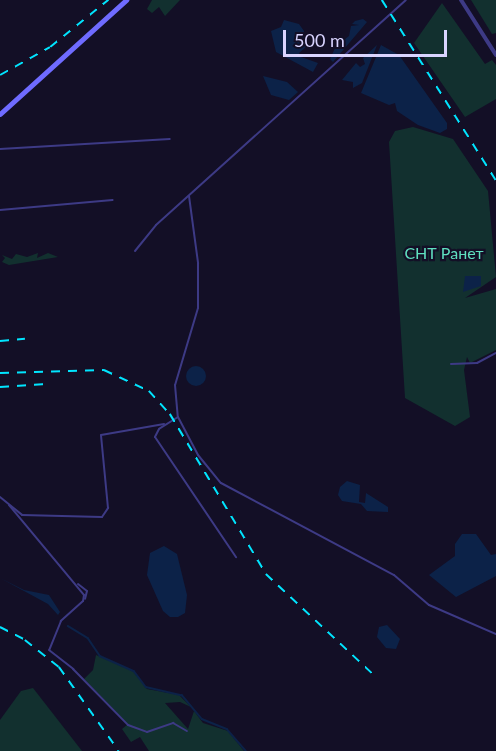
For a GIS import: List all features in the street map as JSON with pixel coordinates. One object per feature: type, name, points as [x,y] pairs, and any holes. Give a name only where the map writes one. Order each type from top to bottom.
[{"type":"main road","points":[[0,114],[126,0]]},
{"type":"street","points":[[135,251],[144,236],[406,0]]},
{"type":"street","points":[[461,0],[496,55]]},
{"type":"street","points":[[0,149],[170,138]]},
{"type":"street","points":[[189,196],[200,292],[174,385],[177,417],[198,455],[221,483],[394,575],[429,605],[496,634]]},
{"type":"street","points":[[0,210],[113,200]]},
{"type":"street","points":[[451,364],[477,363],[496,353]]},
{"type":"street","points":[[177,417],[155,434],[157,442],[236,557]]},
{"type":"street","points":[[9,505],[30,517],[102,517],[108,508],[101,435],[168,423]]},
{"type":"street","points":[[0,497],[76,583],[85,599],[61,621],[49,650],[73,669],[128,725],[147,732],[173,723],[187,731]]},
{"type":"green space","points":[[152,0],[180,0],[165,16],[159,7],[152,13],[147,9]]},
{"type":"green space","points":[[471,0],[496,0],[496,33],[492,34]]},
{"type":"green space","points":[[442,3],[485,64],[492,60],[496,65],[496,99],[465,117],[414,43]]},
{"type":"green space","name":"СНТ Ранет","points":[[413,127],[453,139],[488,191],[496,277],[465,298],[496,289],[496,350],[470,363],[467,357],[464,370],[470,417],[455,426],[405,398],[389,142],[395,131]]},
{"type":"green space","points":[[38,253],[37,258],[48,253],[58,257],[9,265],[2,262],[5,258],[2,255],[12,259],[16,254],[27,257]]},
{"type":"green space","points":[[96,655],[133,671],[147,689],[179,695],[191,707],[180,702],[165,703],[188,729],[194,711],[203,723],[228,731],[244,751],[149,751],[140,737],[131,742],[122,729],[128,724],[84,679],[93,670]]},
{"type":"green space","points":[[33,688],[82,751],[0,751],[0,720],[21,691]]},
{"type":"water","points":[[363,19],[367,22],[333,62],[330,59],[336,46],[349,36],[351,26],[359,25],[352,24],[355,21]]},
{"type":"water","points":[[284,20],[299,24],[304,31],[306,47],[299,53],[301,57],[318,63],[313,72],[276,52],[271,31],[281,27]]},
{"type":"water","points":[[377,45],[362,83],[353,88],[353,82],[342,80],[356,63],[360,67],[365,64],[363,58]]},
{"type":"water","points":[[381,45],[399,55],[447,123],[447,129],[440,133],[418,125],[397,111],[395,103],[389,105],[361,93]]},
{"type":"water","points":[[263,76],[287,82],[298,92],[289,100],[271,95]]},
{"type":"water","points":[[465,276],[481,276],[481,286],[463,292]]},
{"type":"water","points":[[192,366],[200,366],[206,372],[206,380],[200,386],[192,386],[186,380],[186,372]]},
{"type":"water","points":[[347,481],[360,485],[359,502],[365,503],[366,493],[388,507],[388,512],[367,511],[361,504],[342,501],[338,495],[340,487]]},
{"type":"water","points":[[462,534],[476,534],[491,555],[496,554],[496,576],[456,597],[429,575],[455,556],[455,544]]},
{"type":"water","points":[[164,546],[177,554],[187,595],[185,613],[178,617],[170,617],[163,611],[147,575],[150,553]]},
{"type":"water","points":[[0,578],[24,590],[49,595],[60,612],[58,615],[48,604]]},
{"type":"water","points":[[387,625],[400,639],[396,649],[386,648],[377,637],[379,627]]},
{"type":"waterway","points":[[68,626],[88,638],[100,656],[134,671],[146,687],[182,695],[202,719],[227,729],[246,751]]},
{"type":"railway","points":[[0,75],[50,47],[108,0]]},
{"type":"railway","points":[[382,0],[496,180]]},
{"type":"railway","points":[[0,341],[25,339]]},
{"type":"railway","points":[[0,373],[104,370],[149,391],[170,414],[266,574],[376,677]]},
{"type":"railway","points":[[0,387],[46,384]]},
{"type":"railway","points":[[0,627],[25,640],[59,667],[119,751]]}]
